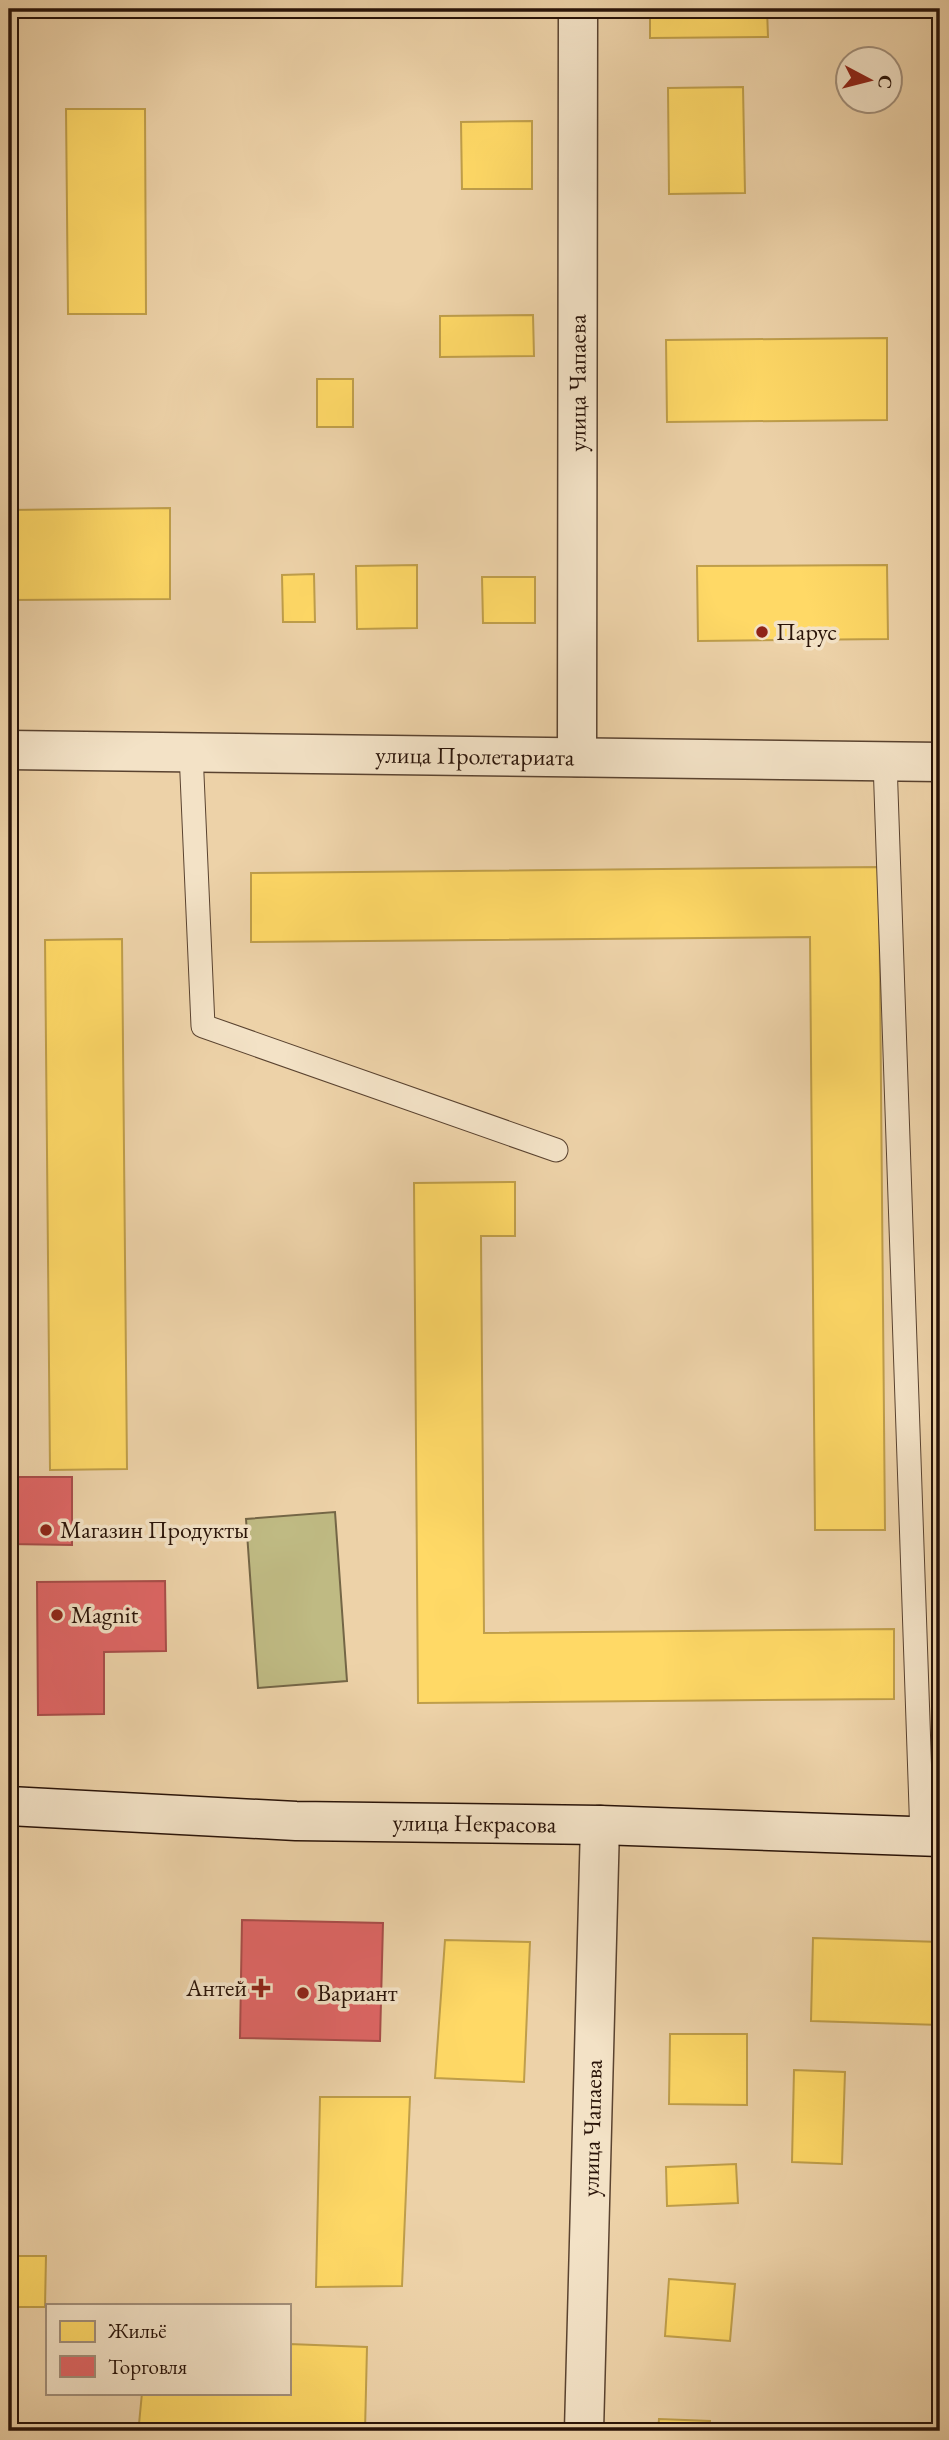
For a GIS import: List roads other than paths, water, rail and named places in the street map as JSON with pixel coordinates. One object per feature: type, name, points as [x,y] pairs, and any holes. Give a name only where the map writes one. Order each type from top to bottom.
[{"type":"street","name":"улица Чапаева","points":[[577,757],[578,9]]},
{"type":"street","name":"улица Пролетариата","points":[[9,750],[940,762]]},
{"type":"street","name":"улица Некрасова","points":[[9,1806],[296,1821],[600,1825],[931,1837]]},
{"type":"street","name":"улица Чапаева","points":[[584,2431],[600,1825]]},
{"type":"lane","points":[[191,752],[203,1026],[556,1150]]},
{"type":"lane","points":[[885,761],[931,1837]]},
{"type":"place","name":"Парус","points":[[762,632]]},
{"type":"place","name":"Магазин Продукты","points":[[46,1530]]},
{"type":"place","name":"Magnit","points":[[57,1615]]},
{"type":"place","name":"Антей","points":[[261,1988]]},
{"type":"place","name":"Вариант","points":[[303,1993]]}]
